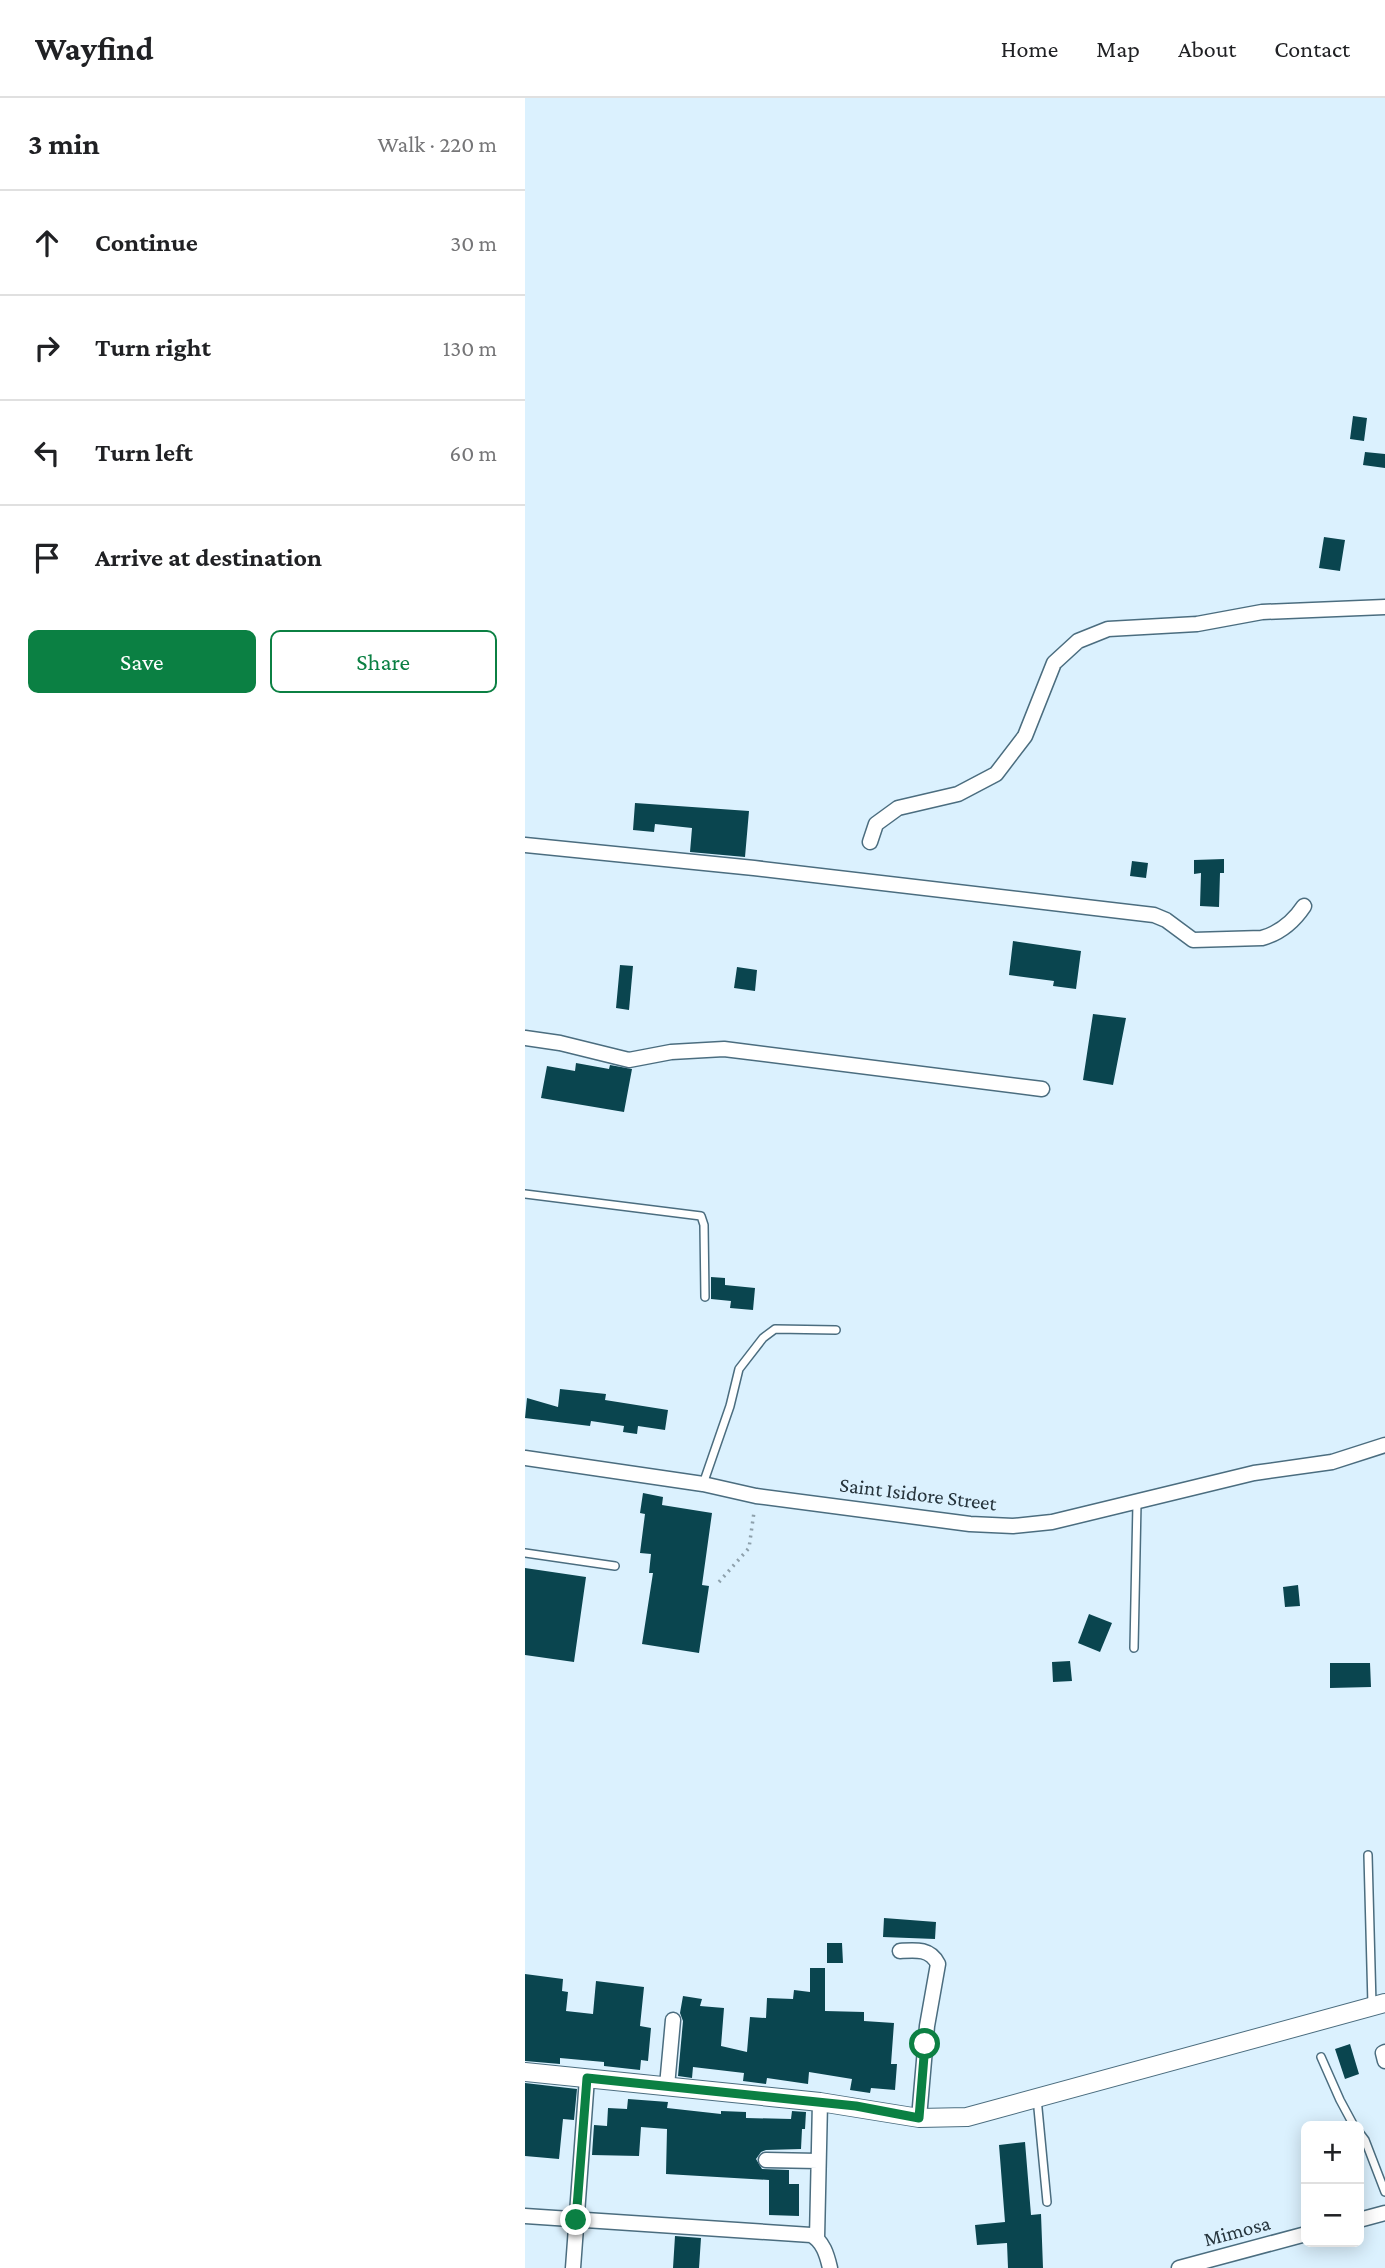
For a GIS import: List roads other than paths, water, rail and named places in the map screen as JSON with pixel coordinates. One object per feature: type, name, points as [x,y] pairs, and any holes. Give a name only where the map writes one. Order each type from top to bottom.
[{"type":"street","points":[[870,842],[876,824],[898,808],[958,794],[996,774],[1025,736],[1054,663],[1078,641],[1108,629],[1197,624],[1262,612],[1385,607]]},
{"type":"street","points":[[525,845],[1154,915],[1166,920],[1193,940],[1262,938],[1294,920],[1304,906]]},
{"type":"street","points":[[525,1038],[561,1043],[629,1060],[671,1052],[724,1049],[1042,1090]]},
{"type":"street","name":"Saint Isidore Street","points":[[525,1458],[703,1484],[756,1496],[970,1524],[1013,1526],[1052,1522],[1254,1474],[1332,1462],[1385,1445]]},
{"type":"street","points":[[899,1951],[926,1951],[934,1955],[938,1964],[927,2026],[919,2118]]},
{"type":"street","points":[[525,2072],[820,2102],[919,2118],[967,2117],[1379,2004]]},
{"type":"street","points":[[667,2086],[673,2020]]},
{"type":"street","points":[[573,2268],[587,2078]]},
{"type":"street","points":[[820,2102],[817,2238],[828,2257],[830,2268]]},
{"type":"street","points":[[766,2160],[818,2161]]},
{"type":"street","points":[[1364,2219],[1385,2213]]},
{"type":"street","points":[[525,2216],[811,2235],[817,2238]]},
{"type":"street","name":"Mimosa","points":[[1179,2268],[1301,2235]]},
{"type":"lane","points":[[525,1194],[701,1216],[704,1225],[705,1297]]},
{"type":"lane","points":[[703,1484],[730,1406],[739,1369],[763,1338],[775,1329],[836,1330]]},
{"type":"lane","points":[[1133,1648],[1137,1503]]},
{"type":"lane","points":[[525,1553],[615,1566]]},
{"type":"lane","points":[[1368,1855],[1379,2004]]},
{"type":"lane","points":[[1321,2057],[1351,2121]]},
{"type":"lane","points":[[1037,2098],[1047,2202]]},
{"type":"lane","points":[[1364,2139],[1385,2192]]}]
